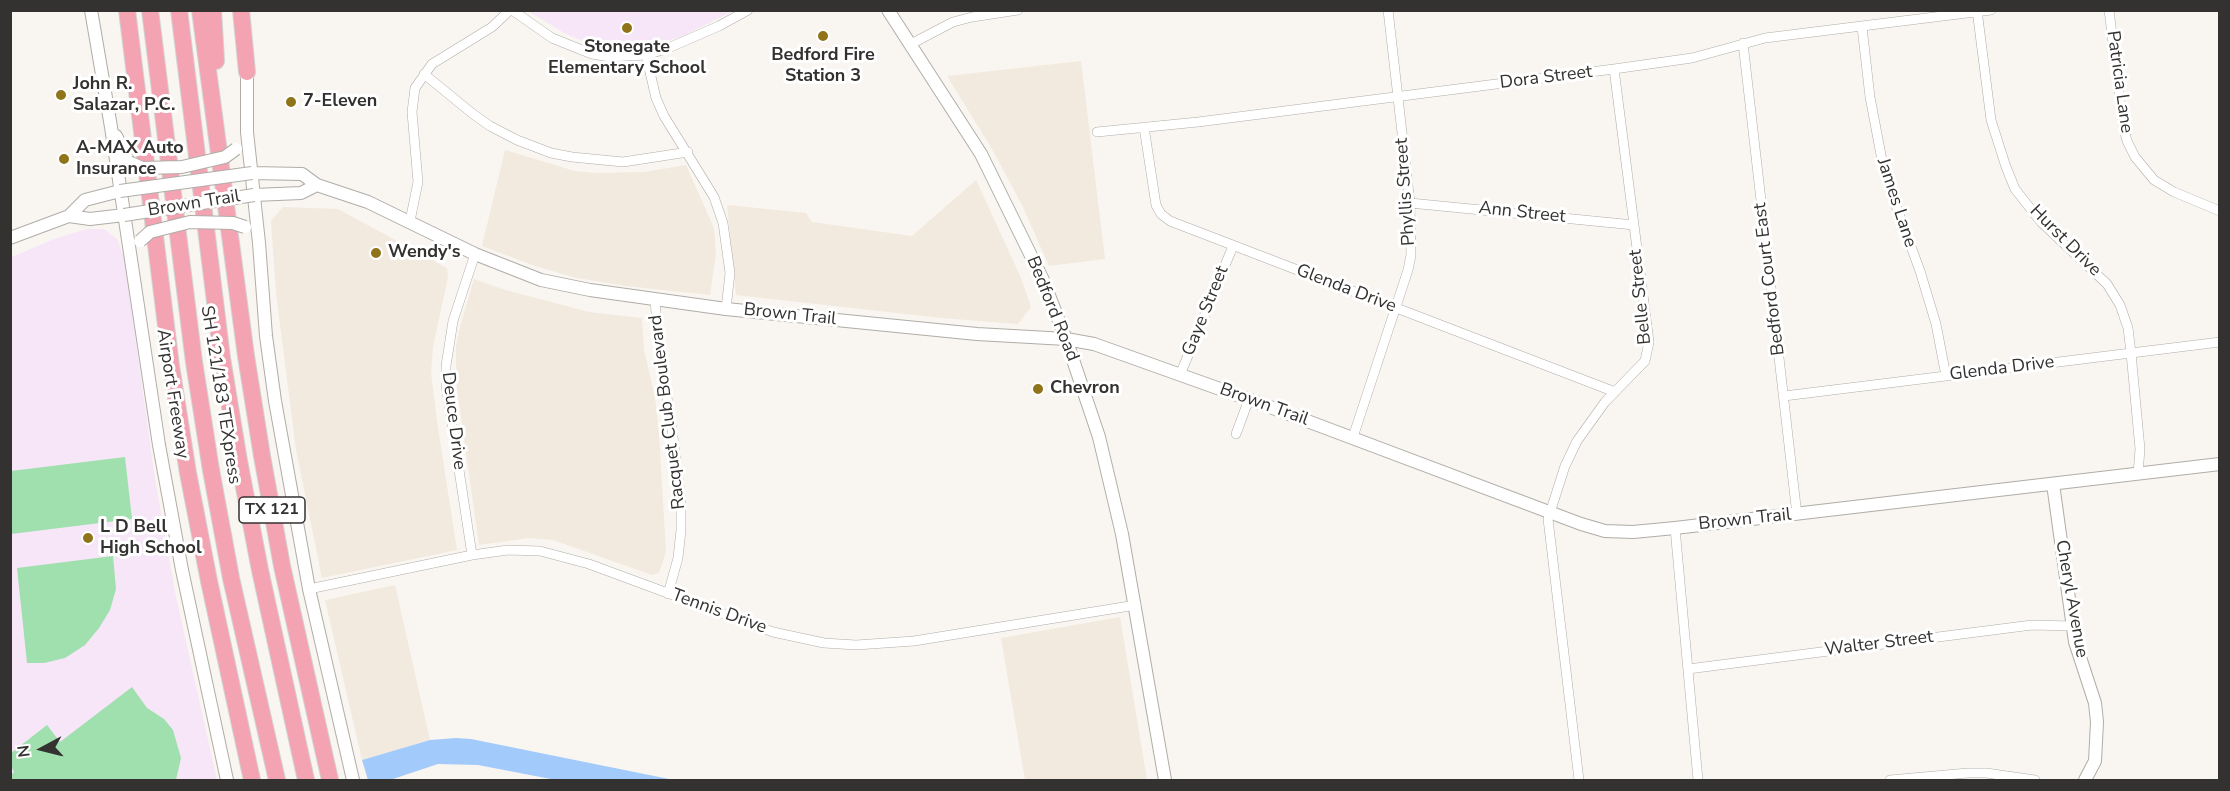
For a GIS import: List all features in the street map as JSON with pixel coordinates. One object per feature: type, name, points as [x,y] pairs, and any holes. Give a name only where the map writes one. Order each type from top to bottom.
[{"type":"highway","name":"Airport Freeway","points":[[127,10],[171,366],[188,473],[252,780]]},
{"type":"highway","name":"SH 121/183 TEXpress","points":[[150,10],[194,362],[211,470],[231,578],[277,780]]},
{"type":"highway","name":"SH 121/183 TEXpress","points":[[179,10],[222,358],[267,602],[306,780]]},
{"type":"highway","name":"TX 121","points":[[200,10],[262,456],[282,566],[330,780]]},
{"type":"highway","points":[[212,108],[217,79],[213,10]]},
{"type":"highway","points":[[241,10],[247,72]]},
{"type":"street","name":"Airport Freeway","points":[[91,10],[159,445],[182,570],[227,780]]},
{"type":"street","points":[[247,10],[247,132],[255,195],[264,316],[275,401],[309,589],[353,780]]},
{"type":"street","points":[[410,221],[418,182],[413,96],[415,88],[432,64],[492,27],[511,10],[552,38],[592,54],[610,57],[646,54],[666,49],[719,26],[748,10]]},
{"type":"street","name":"Bedford Road","points":[[888,10],[981,154],[1040,274],[1066,339],[1099,437],[1122,534],[1165,780]]},
{"type":"street","points":[[909,45],[953,22],[1018,10]]},
{"type":"street","name":"Phyllis Street","points":[[1353,437],[1411,255],[1410,203],[1388,10]]},
{"type":"street","name":"Dora Street","points":[[1098,132],[1614,69],[1692,58],[1765,38],[1991,10]]},
{"type":"street","name":"Patricia Lane","points":[[2109,10],[2123,125],[2127,141],[2135,157],[2154,180],[2174,192],[2220,211]]},
{"type":"street","name":"Hurst Drive","points":[[1977,12],[1990,120],[2015,189],[2027,206],[2107,284],[2120,304],[2128,328],[2131,353],[2140,449],[2138,474]]},
{"type":"street","name":"James Lane","points":[[1862,27],[1870,97],[1883,167],[1936,324],[1946,376]]},
{"type":"street","name":"Bedford Court East","points":[[1743,43],[1797,515]]},
{"type":"street","points":[[646,54],[656,98],[664,116],[714,197],[723,223],[730,273],[726,309]]},
{"type":"street","name":"Belle Street","points":[[1579,780],[1548,526],[1550,512],[1565,466],[1577,441],[1591,419],[1645,361],[1648,351],[1614,69]]},
{"type":"street","points":[[424,74],[490,126],[517,140],[551,153],[623,162],[688,152]]},
{"type":"street","points":[[111,127],[129,162],[142,168],[182,167],[225,157],[236,149],[247,132]]},
{"type":"street","name":"Glenda Drive","points":[[1144,127],[1153,196],[1161,214],[1170,220],[1615,393]]},
{"type":"street","name":"Brown Trail","points":[[10,238],[69,216],[85,200],[120,191],[252,173],[302,174],[317,185],[353,195],[410,221],[475,255],[541,280],[590,290],[726,309],[977,334],[1066,339],[1094,344],[1605,531],[1633,532],[1797,515],[2220,464]]},
{"type":"street","name":"Brown Trail","points":[[69,216],[90,219],[255,195],[301,193],[317,185]]},
{"type":"street","name":"Ann Street","points":[[1410,203],[1634,225]]},
{"type":"street","points":[[132,261],[140,241],[150,232],[190,222],[233,223],[245,227],[259,243]]},
{"type":"street","name":"Gaye Street","points":[[1179,375],[1233,246]]},
{"type":"street","name":"Deuce Drive","points":[[472,555],[447,390],[446,366],[453,321],[475,255]]},
{"type":"street","name":"Racquet Club Boulevard","points":[[655,300],[659,347],[674,437],[681,501],[678,558],[668,594]]},
{"type":"street","name":"Glenda Drive","points":[[1784,396],[2220,342]]},
{"type":"street","points":[[1236,434],[1249,399]]},
{"type":"street","name":"Cheryl Avenue","points":[[2053,484],[2074,642],[2095,703],[2097,722],[2095,760],[2085,780]]},
{"type":"street","points":[[1675,528],[1698,780]]},
{"type":"street","name":"Tennis Drive","points":[[309,589],[472,555],[508,550],[540,551],[589,564],[795,638],[856,645],[914,641],[1136,605]]},
{"type":"street","name":"Walter Street","points":[[1688,669],[2032,625],[2072,626]]},
{"type":"street","points":[[1890,780],[1968,773],[2035,780]]},
{"type":"shaded area","name":"Stonegate Elementary School","points":[[528,11],[733,11],[683,36],[651,45],[621,49],[593,45],[566,34]]},
{"type":"shaded area","points":[[1081,61],[1105,259],[1049,266],[1022,205],[992,149],[947,76]]},
{"type":"shaded area","points":[[505,150],[575,171],[595,173],[644,172],[686,165],[714,228],[716,253],[710,295],[577,278],[535,266],[482,246]]},
{"type":"shaded area","points":[[976,180],[1021,278],[1031,307],[1018,324],[941,318],[736,295],[727,205],[806,213],[812,222],[912,236]]},
{"type":"shaded area","points":[[283,207],[338,209],[447,268],[448,277],[433,347],[431,373],[457,550],[322,578],[296,450],[276,293],[271,221]]},
{"type":"shaded area","name":"L D Bell High School","points":[[87,229],[104,229],[117,239],[124,257],[155,479],[176,597],[217,780],[11,780],[10,258],[54,239]]},
{"type":"shaded area","points":[[474,279],[502,289],[589,312],[642,318],[644,350],[655,397],[659,433],[666,552],[659,573],[652,575],[553,540],[529,538],[479,545],[456,382],[456,346]]},
{"type":"shaded area","points":[[395,585],[430,740],[362,760],[325,600]]},
{"type":"shaded area","points":[[1120,617],[1147,780],[1025,780],[1001,638]]},
{"type":"green space","points":[[125,457],[132,519],[11,534],[11,471]]},
{"type":"green space","points":[[113,556],[116,589],[110,610],[99,628],[85,645],[65,658],[44,663],[27,663],[17,568]]},
{"type":"green space","points":[[132,687],[147,708],[164,719],[173,730],[181,758],[176,780],[11,780],[14,772],[11,766],[11,753],[47,725],[60,742]]},
{"type":"water","points":[[471,739],[674,780],[556,780],[478,765],[438,764],[390,780],[368,780],[362,760],[430,740]]},
{"type":"place","name":"Stonegate Elementary School","points":[[627,28]]},
{"type":"place","name":"Bedford Fire Station 3","points":[[823,36]]},
{"type":"place","name":"John R. Salazar, P.C.","points":[[61,95]]},
{"type":"place","name":"7-Eleven","points":[[291,102]]},
{"type":"place","name":"A-MAX Auto Insurance","points":[[64,159]]},
{"type":"place","name":"Wendy's","points":[[376,253]]},
{"type":"place","name":"Chevron","points":[[1038,389]]},
{"type":"place","name":"L D Bell High School","points":[[88,538]]}]
